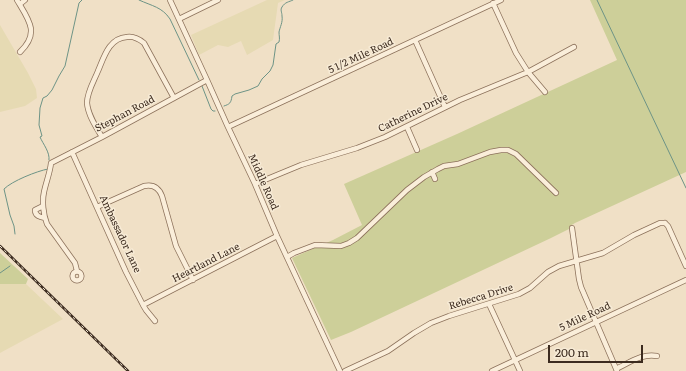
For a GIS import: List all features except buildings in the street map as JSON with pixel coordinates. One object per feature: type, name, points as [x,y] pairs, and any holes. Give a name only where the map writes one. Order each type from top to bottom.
[{"type":"street","points":[[20,52],[28,43],[32,31],[29,18],[19,2],[25,0]]},
{"type":"street","name":"Middle Road","points":[[170,0],[340,371]]},
{"type":"street","points":[[179,19],[218,0]]},
{"type":"street","name":"5 1/2 Mile Road","points":[[228,127],[501,0]]},
{"type":"street","points":[[493,4],[516,53],[528,72],[545,92]]},
{"type":"street","points":[[102,137],[90,114],[87,99],[90,89],[109,48],[114,42],[125,37],[129,37],[144,43],[174,98]]},
{"type":"street","points":[[415,40],[445,106]]},
{"type":"street","name":"Catherine Drive","points":[[255,184],[301,165],[370,143],[406,127],[445,106],[528,72],[574,47]]},
{"type":"street","name":"Stephan Road","points":[[43,206],[44,192],[51,163],[207,80]]},
{"type":"street","points":[[406,127],[417,150]]},
{"type":"street","points":[[287,257],[316,245],[340,246],[349,243],[357,238],[407,190],[424,177],[444,166],[458,164],[490,152],[508,150],[516,154],[556,193]]},
{"type":"street","name":"Ambassador Lane","points":[[72,152],[126,272],[143,306],[155,322]]},
{"type":"street","points":[[432,172],[435,179]]},
{"type":"street","points":[[97,207],[144,186],[150,186],[159,190],[176,246],[193,280]]},
{"type":"street","points":[[44,218],[38,216],[35,213],[35,210],[43,206],[44,218],[47,224],[75,263],[77,271]]},
{"type":"street","name":"Rebecca Drive","points":[[345,371],[388,352],[414,333],[431,323],[515,296],[525,291],[553,269],[565,263],[603,253],[634,235],[665,221],[686,266]]},
{"type":"street","points":[[572,228],[581,287],[617,370],[643,356],[657,356]]},
{"type":"street","name":"Heartland Lane","points":[[143,306],[277,236]]},
{"type":"street","name":"5 Mile Road","points":[[492,371],[686,280]]},
{"type":"street","points":[[489,304],[520,371]]},
{"type":"shaded area","points":[[267,0],[285,0],[278,3],[273,40],[247,55],[241,41],[228,47],[218,45],[199,55],[191,35]]},
{"type":"shaded area","points":[[0,25],[28,73],[36,89],[37,98],[25,106],[0,112]]},
{"type":"shaded area","points":[[0,284],[26,284],[63,319],[0,353]]},
{"type":"green space","points":[[590,0],[686,0],[686,172],[575,223],[570,226],[569,229],[551,238],[331,340],[292,258],[333,240],[362,225],[344,184],[457,134],[617,60]]},
{"type":"green space","points":[[0,253],[28,279],[26,284],[0,284]]},
{"type":"waterway","points":[[49,160],[47,151],[40,137],[42,136],[39,125],[40,108],[43,98],[52,90],[65,66],[79,3],[82,0]]},
{"type":"waterway","points":[[139,0],[160,9],[167,15],[199,80]]},
{"type":"waterway","points":[[224,106],[230,103],[232,96],[235,94],[258,86],[262,79],[270,71],[273,65],[276,44],[279,42],[279,32],[282,20],[281,8],[283,5],[293,0]]},
{"type":"waterway","points":[[597,0],[686,188]]},
{"type":"waterway","points":[[202,86],[211,109],[215,111]]},
{"type":"waterway","points":[[15,234],[4,189],[25,177],[48,169]]},
{"type":"waterway","points":[[0,273],[10,266]]},
{"type":"railway","points":[[0,246],[128,371]]}]
